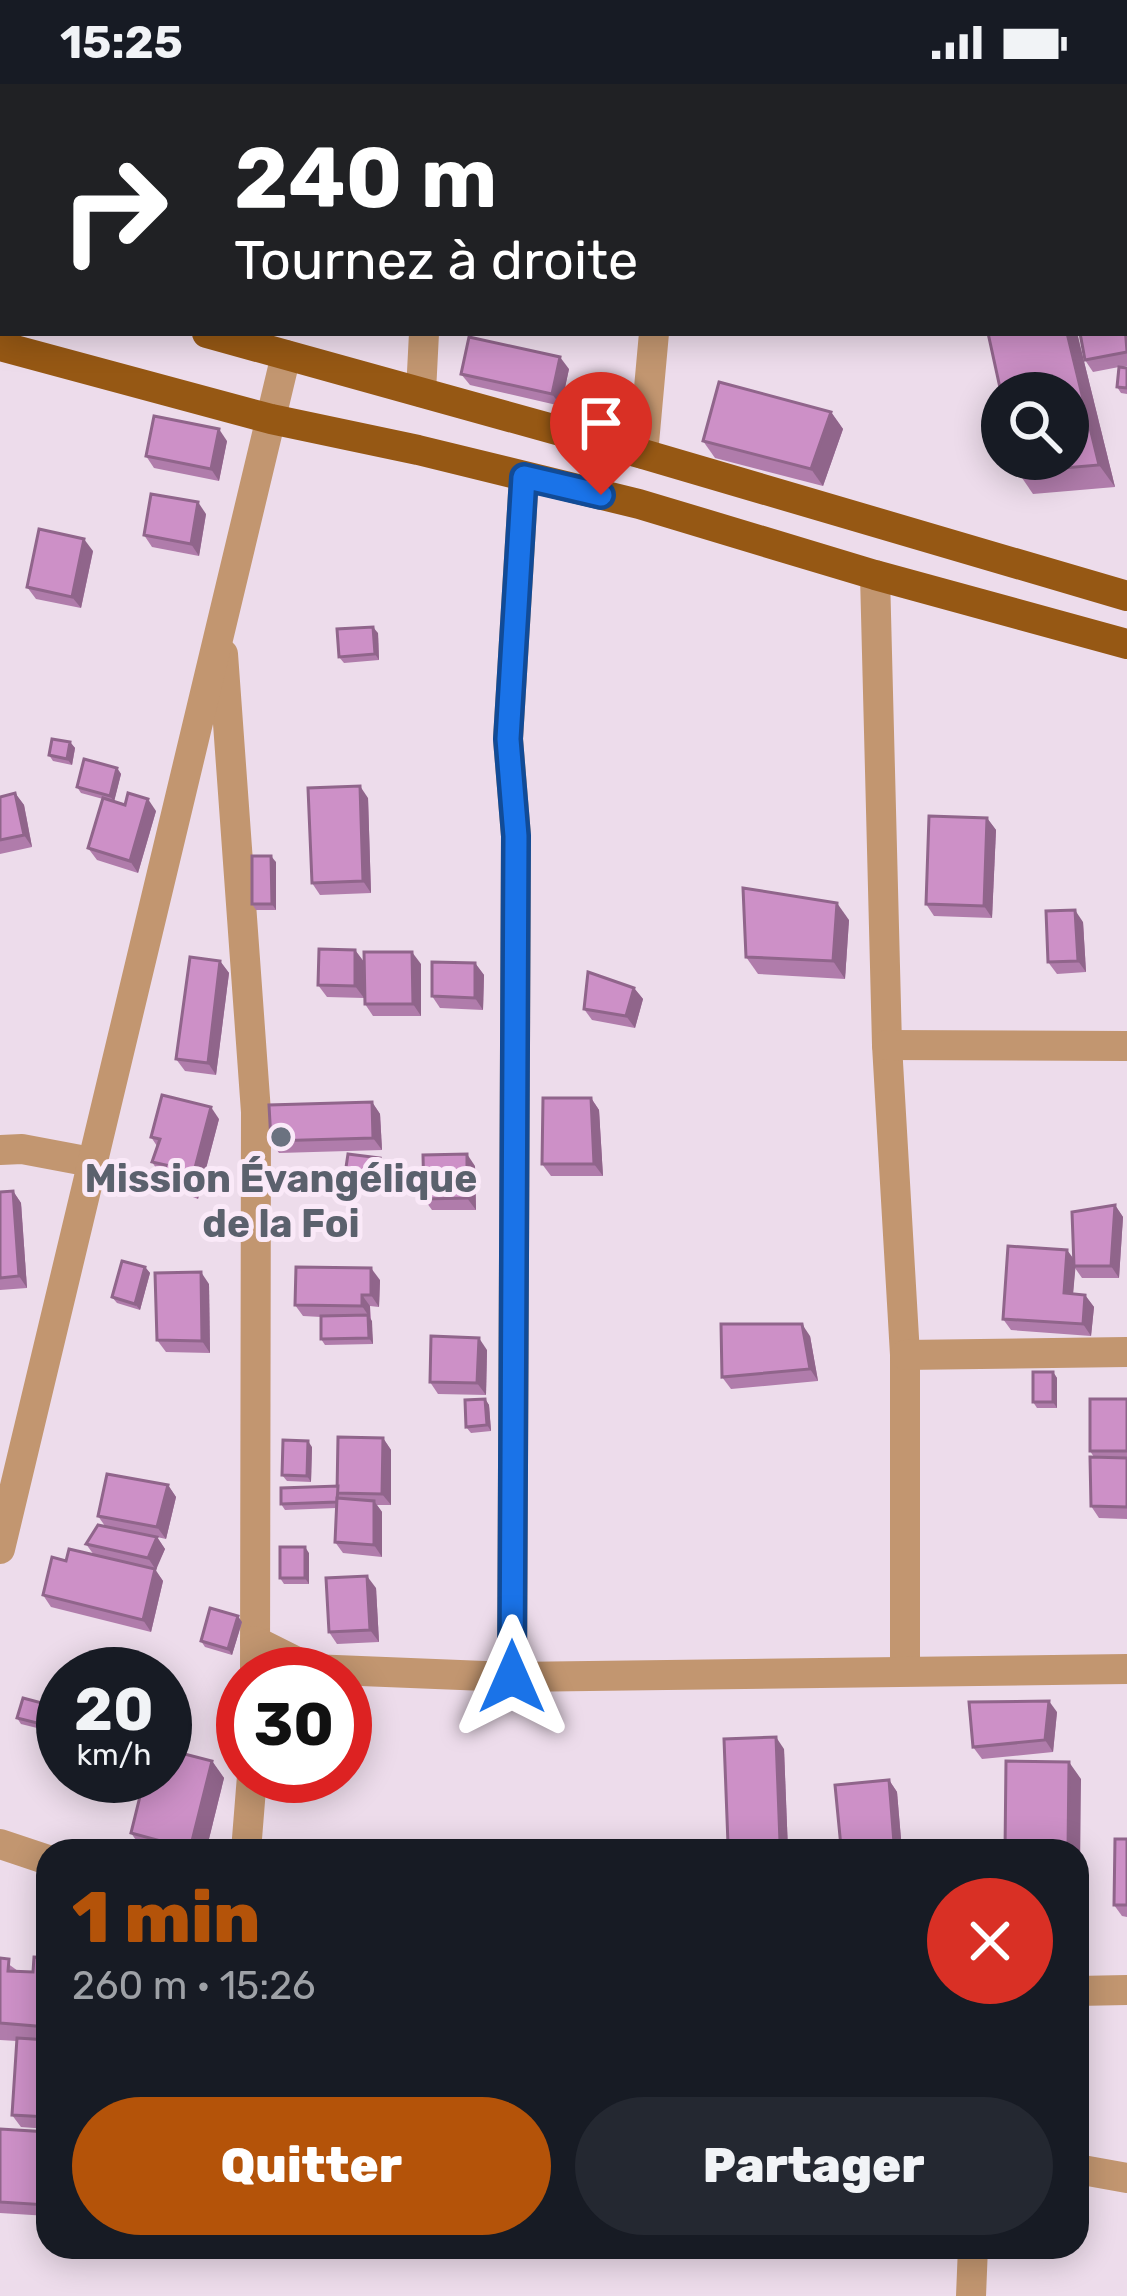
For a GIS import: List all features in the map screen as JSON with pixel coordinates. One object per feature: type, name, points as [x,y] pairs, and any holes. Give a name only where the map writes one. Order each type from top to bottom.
[{"type":"main road","points":[[218,336],[1127,596]]},
{"type":"main road","points":[[0,346],[271,419],[418,449],[639,504],[1127,644]]},
{"type":"street","points":[[421,392],[424,336]]},
{"type":"street","points":[[643,454],[653,336]]},
{"type":"street","points":[[2,1532],[286,355]]},
{"type":"street","points":[[512,1677],[516,836],[508,739],[524,477]]},
{"type":"street","points":[[875,575],[887,1046],[905,1355],[905,1670]]},
{"type":"street","points":[[221,624],[256,1112],[255,1647]]},
{"type":"street","points":[[887,1046],[1127,1046]]},
{"type":"street","points":[[0,1150],[91,1162]]},
{"type":"street","points":[[905,1355],[1127,1352]]},
{"type":"street","points":[[255,1641],[266,1647]]},
{"type":"street","points":[[372,1673],[512,1677],[1127,1670]]},
{"type":"street","points":[[247,1839],[250,1803]]},
{"type":"street","points":[[0,1844],[36,1856]]},
{"type":"street","points":[[1089,1991],[1127,1990]]},
{"type":"street","points":[[1089,2171],[1127,2178]]},
{"type":"street","points":[[971,2296],[973,2259]]},
{"type":"building","points":[[989,336],[1068,336],[1076,372],[997,372]]},
{"type":"building","points":[[1081,336],[1126,336],[1127,352],[1085,360]]},
{"type":"building","points":[[469,337],[560,357],[552,394],[461,374]]},
{"type":"building","points":[[1119,367],[1127,368],[1127,388],[1117,387]]},
{"type":"building","points":[[719,382],[831,412],[811,469],[703,441]]},
{"type":"building","points":[[154,416],[219,429],[211,469],[146,456]]},
{"type":"building","points":[[1089,424],[1099,465],[1089,466]]},
{"type":"building","points":[[151,494],[198,502],[191,544],[144,535]]},
{"type":"building","points":[[39,529],[84,539],[72,597],[27,587]]},
{"type":"building","points":[[373,627],[375,654],[339,657],[337,629]]},
{"type":"building","points":[[52,739],[70,742],[67,759],[49,755]]},
{"type":"building","points":[[84,759],[117,768],[110,796],[77,787]]},
{"type":"building","points":[[360,786],[363,881],[312,883],[308,788]]},
{"type":"building","points":[[15,793],[24,835],[0,840],[0,797]]},
{"type":"building","points":[[128,793],[148,799],[130,861],[88,848],[103,798],[125,805]]},
{"type":"building","points":[[929,816],[987,818],[984,906],[926,904]]},
{"type":"building","points":[[252,856],[271,856],[272,904],[252,904]]},
{"type":"building","points":[[743,888],[837,903],[833,961],[746,957]]},
{"type":"building","points":[[1075,910],[1078,961],[1048,962],[1046,911]]},
{"type":"building","points":[[319,949],[355,950],[355,986],[318,985]]},
{"type":"building","points":[[364,952],[412,952],[413,1004],[365,1004]]},
{"type":"building","points":[[190,957],[220,961],[208,1063],[176,1059]]},
{"type":"building","points":[[432,962],[475,963],[475,998],[432,996]]},
{"type":"building","points":[[588,972],[634,988],[626,1016],[584,1009]]},
{"type":"building","points":[[162,1095],[211,1107],[190,1187],[162,1177],[166,1165],[152,1162],[160,1139],[151,1137]]},
{"type":"building","points":[[543,1098],[591,1098],[594,1164],[542,1164]]},
{"type":"building","points":[[372,1102],[373,1138],[271,1141],[269,1105]]},
{"type":"building","points":[[348,1154],[380,1158],[377,1178],[345,1174]]},
{"type":"building","points":[[467,1154],[467,1198],[424,1199],[423,1155]]},
{"type":"building","points":[[13,1191],[19,1276],[0,1278],[0,1192]]},
{"type":"building","points":[[1115,1205],[1111,1266],[1074,1266],[1072,1212]]},
{"type":"building","points":[[1008,1246],[1067,1250],[1064,1293],[1085,1295],[1083,1324],[1003,1319]]},
{"type":"building","points":[[122,1261],[145,1267],[135,1304],[112,1297]]},
{"type":"building","points":[[296,1267],[371,1268],[371,1295],[362,1295],[362,1306],[295,1305]]},
{"type":"building","points":[[201,1272],[202,1341],[157,1340],[155,1273]]},
{"type":"building","points":[[368,1315],[369,1338],[321,1339],[321,1316]]},
{"type":"building","points":[[721,1324],[802,1324],[810,1369],[722,1377]]},
{"type":"building","points":[[431,1336],[479,1338],[477,1383],[430,1382]]},
{"type":"building","points":[[1033,1372],[1053,1372],[1053,1402],[1033,1402]]},
{"type":"building","points":[[485,1399],[487,1425],[466,1427],[465,1400]]},
{"type":"building","points":[[1090,1399],[1127,1399],[1127,1451],[1090,1451]]},
{"type":"building","points":[[338,1437],[383,1438],[382,1494],[337,1493]]},
{"type":"building","points":[[283,1440],[308,1441],[307,1476],[282,1475]]},
{"type":"building","points":[[1090,1457],[1127,1458],[1127,1507],[1091,1506]]},
{"type":"building","points":[[107,1474],[168,1485],[157,1527],[98,1516]]},
{"type":"building","points":[[338,1486],[337,1502],[281,1504],[281,1488]]},
{"type":"building","points":[[337,1498],[374,1501],[374,1545],[335,1542]]},
{"type":"building","points":[[98,1525],[157,1537],[148,1558],[86,1544]]},
{"type":"building","points":[[280,1547],[305,1547],[305,1578],[280,1578]]},
{"type":"building","points":[[69,1549],[155,1569],[143,1620],[43,1595],[52,1557],[66,1561]]},
{"type":"building","points":[[367,1576],[370,1630],[329,1632],[326,1578]]},
{"type":"building","points":[[210,1608],[238,1616],[229,1647],[201,1641]]},
{"type":"building","points":[[23,1698],[36,1701],[36,1723],[17,1718]]},
{"type":"building","points":[[1049,1701],[1045,1740],[973,1747],[969,1702]]},
{"type":"building","points":[[776,1737],[780,1839],[728,1839],[724,1739]]},
{"type":"building","points":[[192,1756],[212,1761],[192,1839],[153,1839],[131,1833],[138,1803],[192,1803]]},
{"type":"building","points":[[1006,1761],[1069,1762],[1068,1839],[1005,1839]]},
{"type":"building","points":[[889,1780],[894,1839],[840,1839],[835,1785]]},
{"type":"building","points":[[1115,1839],[1127,1839],[1127,1905],[1114,1905]]},
{"type":"building","points":[[36,1957],[36,2026],[0,2023],[0,1958],[9,1959],[8,1971],[33,1972]]},
{"type":"building","points":[[17,2038],[36,2039],[36,2116],[12,2115]]},
{"type":"building","points":[[0,2129],[36,2131],[36,2204],[0,2202]]},
{"type":"place","name":"Mission Évangélique de la Foi","points":[[281,1137]]},
{"type":"route","points":[[512,1677],[516,836],[508,739],[524,477],[601,495]]}]
